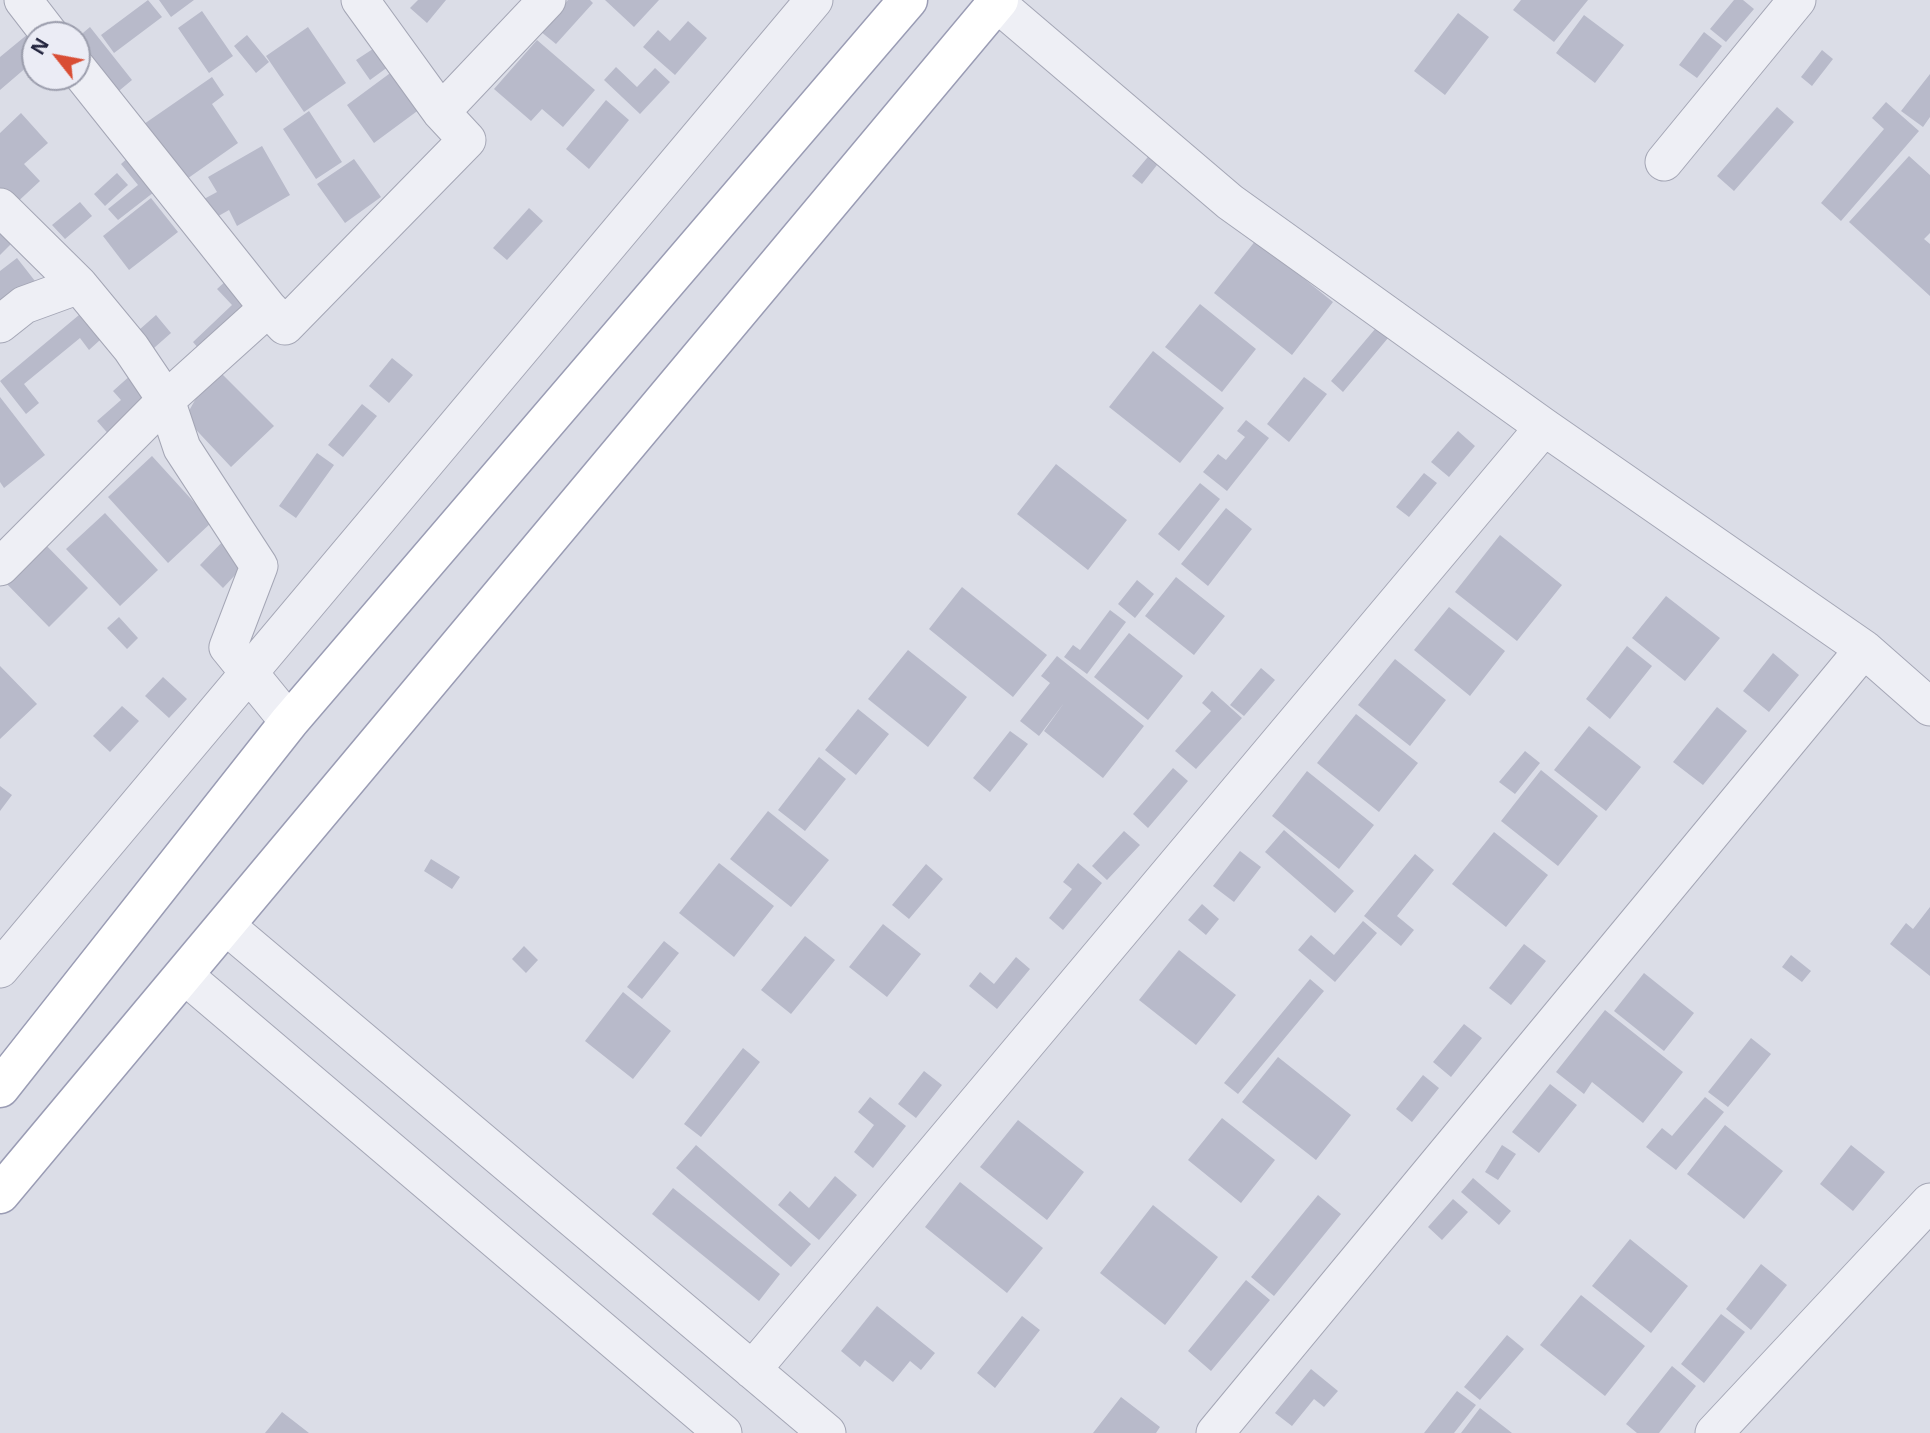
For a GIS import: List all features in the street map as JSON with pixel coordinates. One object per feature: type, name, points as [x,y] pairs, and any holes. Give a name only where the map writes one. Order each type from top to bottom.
[{"type":"main road","points":[[0,1088],[289,722],[908,0]]},
{"type":"main road","points":[[0,1194],[996,1]]},
{"type":"street","points":[[23,0],[39,21]]},
{"type":"street","points":[[91,86],[285,327],[467,140],[441,112],[360,0]]},
{"type":"street","points":[[441,112],[547,0]]},
{"type":"street","points":[[0,969],[814,0]]},
{"type":"street","points":[[1664,162],[1797,0]]},
{"type":"street","points":[[996,1],[1230,202],[1544,427],[1864,649],[1930,708]]},
{"type":"street","points":[[0,207],[79,285],[131,348],[166,400],[182,448],[259,566],[228,647],[289,722]]},
{"type":"street","points":[[0,324],[24,305],[79,285]]},
{"type":"street","points":[[0,567],[166,400],[268,308]]},
{"type":"street","points":[[752,1370],[1544,427]]},
{"type":"street","points":[[1215,1433],[1864,649]]},
{"type":"street","points":[[225,925],[827,1433]]},
{"type":"street","points":[[184,975],[723,1433]]},
{"type":"street","points":[[1714,1433],[1930,1202]]},
{"type":"building","points":[[148,0],[162,17],[114,53],[101,35]]},
{"type":"building","points":[[159,0],[194,0],[171,17]]},
{"type":"building","points":[[418,0],[446,0],[427,23],[410,8]]},
{"type":"building","points":[[568,0],[590,0],[593,3],[556,44],[540,31]]},
{"type":"building","points":[[605,0],[659,0],[634,27]]},
{"type":"building","points":[[1521,0],[1588,0],[1554,42],[1513,10]]},
{"type":"building","points":[[1734,0],[1743,0],[1754,9],[1726,42],[1710,29]]},
{"type":"building","points":[[202,11],[233,56],[209,73],[178,28]]},
{"type":"building","points":[[1458,13],[1489,37],[1445,95],[1414,71]]},
{"type":"building","points":[[1584,15],[1624,45],[1595,83],[1556,53]]},
{"type":"building","points":[[688,21],[707,38],[675,75],[643,47],[658,30],[670,41]]},
{"type":"building","points":[[308,27],[346,83],[304,112],[266,56]]},
{"type":"building","points":[[91,28],[132,80],[114,95],[91,66]]},
{"type":"building","points":[[1704,32],[1722,46],[1697,78],[1679,65]]},
{"type":"building","points":[[247,35],[269,62],[256,73],[234,46]]},
{"type":"building","points":[[21,40],[21,72],[0,90],[0,57]]},
{"type":"building","points":[[537,40],[595,90],[563,127],[542,109],[531,121],[494,89]]},
{"type":"building","points":[[379,45],[392,64],[370,80],[356,60]]},
{"type":"building","points":[[1822,50],[1833,59],[1812,86],[1801,77]]},
{"type":"building","points":[[616,67],[637,87],[655,68],[670,82],[640,114],[604,80]]},
{"type":"building","points":[[393,71],[420,109],[374,143],[347,105]]},
{"type":"building","points":[[1930,74],[1930,117],[1923,127],[1901,111]]},
{"type":"building","points":[[212,77],[224,95],[212,104],[238,143],[184,181],[144,124]]},
{"type":"building","points":[[606,100],[629,120],[589,169],[566,149]]},
{"type":"building","points":[[1886,102],[1919,131],[1841,221],[1821,203],[1884,129],[1872,118]]},
{"type":"building","points":[[1777,107],[1794,122],[1734,191],[1717,176]]},
{"type":"building","points":[[309,111],[342,162],[316,179],[283,129]]},
{"type":"building","points":[[21,113],[48,143],[24,164],[40,181],[12,207],[0,195],[0,133]]},
{"type":"building","points":[[262,146],[290,195],[237,226],[229,210],[215,218],[204,199],[217,192],[208,177]]},
{"type":"building","points":[[1152,152],[1161,160],[1142,184],[1132,176]]},
{"type":"building","points":[[131,155],[158,189],[118,220],[108,209],[138,185],[121,164]]},
{"type":"building","points":[[1909,156],[1930,175],[1930,233],[1924,239],[1930,244],[1930,296],[1849,222]]},
{"type":"building","points":[[354,159],[381,197],[345,223],[317,184]]},
{"type":"building","points":[[117,173],[128,185],[105,206],[94,194]]},
{"type":"building","points":[[151,198],[178,232],[129,270],[103,236]]},
{"type":"building","points":[[80,202],[92,216],[65,239],[52,225]]},
{"type":"building","points":[[529,208],[543,221],[507,260],[493,248]]},
{"type":"building","points":[[0,221],[17,238],[0,255]]},
{"type":"building","points":[[1256,240],[1333,302],[1292,355],[1214,293]]},
{"type":"building","points":[[17,258],[35,281],[0,309],[0,271]]},
{"type":"building","points":[[227,280],[254,308],[205,356],[193,342],[232,305],[217,289]]},
{"type":"building","points":[[1200,304],[1256,349],[1222,392],[1165,347]]},
{"type":"building","points":[[79,315],[100,340],[89,350],[80,338],[24,384],[39,403],[26,414],[0,381]]},
{"type":"building","points":[[156,315],[171,333],[154,348],[139,330]]},
{"type":"building","points":[[1381,322],[1393,332],[1343,392],[1331,381]]},
{"type":"building","points":[[1153,351],[1224,408],[1180,463],[1109,407]]},
{"type":"building","points":[[392,358],[413,375],[389,403],[369,386]]},
{"type":"building","points":[[214,366],[274,426],[231,467],[185,418]]},
{"type":"building","points":[[132,374],[154,398],[111,437],[97,421],[121,400],[113,391]]},
{"type":"building","points":[[1304,377],[1327,394],[1289,442],[1267,424]]},
{"type":"building","points":[[0,397],[45,455],[4,488],[0,482]]},
{"type":"building","points":[[362,404],[377,416],[343,457],[328,445]]},
{"type":"building","points":[[1246,420],[1269,438],[1227,491],[1203,472],[1218,454],[1226,460],[1245,437],[1237,431]]},
{"type":"building","points":[[1458,431],[1475,446],[1449,477],[1431,462]]},
{"type":"building","points":[[317,453],[334,465],[296,518],[279,506]]},
{"type":"building","points":[[152,456],[212,522],[168,563],[108,497]]},
{"type":"building","points":[[1056,464],[1127,520],[1088,570],[1017,514]]},
{"type":"building","points":[[1424,473],[1437,483],[1409,517],[1396,507]]},
{"type":"building","points":[[1200,483],[1220,499],[1179,551],[1158,534]]},
{"type":"building","points":[[1226,508],[1252,529],[1208,586],[1181,564]]},
{"type":"building","points":[[105,513],[158,570],[120,606],[66,549]]},
{"type":"building","points":[[1500,535],[1562,585],[1517,641],[1455,592]]},
{"type":"building","points":[[228,536],[251,558],[223,588],[200,565]]},
{"type":"building","points":[[38,537],[88,588],[49,627],[0,577]]},
{"type":"building","points":[[1176,577],[1225,616],[1194,655],[1145,616]]},
{"type":"building","points":[[1137,580],[1154,594],[1135,618],[1118,604]]},
{"type":"building","points":[[962,587],[1047,655],[1013,697],[929,629]]},
{"type":"building","points":[[1666,596],[1720,638],[1685,681],[1632,638]]},
{"type":"building","points":[[1449,607],[1505,651],[1470,696],[1414,650]]},
{"type":"building","points":[[1110,610],[1126,622],[1087,674],[1064,657],[1073,645],[1080,650]]},
{"type":"building","points":[[119,617],[138,638],[127,649],[107,628]]},
{"type":"building","points":[[1129,633],[1183,676],[1148,720],[1094,677]]},
{"type":"building","points":[[1627,646],[1652,666],[1610,719],[1586,699]]},
{"type":"building","points":[[908,650],[967,697],[928,747],[868,699]]},
{"type":"building","points":[[1773,653],[1799,675],[1769,712],[1743,691]]},
{"type":"building","points":[[1057,656],[1144,726],[1103,778],[1044,731],[1064,703],[1039,736],[1020,721],[1050,683],[1041,676]]},
{"type":"building","points":[[1395,659],[1446,700],[1410,746],[1358,705]]},
{"type":"building","points":[[0,666],[37,704],[0,739]]},
{"type":"building","points":[[1261,668],[1275,680],[1244,716],[1230,705]]},
{"type":"building","points":[[163,677],[187,699],[169,718],[145,696]]},
{"type":"building","points":[[1212,691],[1242,718],[1196,769],[1175,751],[1211,711],[1202,703]]},
{"type":"building","points":[[122,706],[139,721],[110,752],[93,736]]},
{"type":"building","points":[[1717,707],[1747,731],[1703,785],[1673,762]]},
{"type":"building","points":[[858,709],[889,734],[856,775],[825,750]]},
{"type":"building","points":[[1356,714],[1418,763],[1379,812],[1317,763]]},
{"type":"building","points":[[1589,726],[1641,767],[1606,811],[1554,770]]},
{"type":"building","points":[[1010,731],[1028,744],[990,792],[973,778]]},
{"type":"building","points":[[1525,751],[1540,763],[1515,794],[1499,782]]},
{"type":"building","points":[[819,757],[846,779],[805,831],[778,810]]},
{"type":"building","points":[[1173,768],[1188,781],[1148,828],[1133,814]]},
{"type":"building","points":[[1541,770],[1598,816],[1558,866],[1501,821]]},
{"type":"building","points":[[1307,771],[1374,825],[1339,869],[1272,816]]},
{"type":"building","points":[[0,786],[12,795],[0,811]]},
{"type":"building","points":[[768,811],[829,860],[791,907],[730,859]]},
{"type":"building","points":[[1284,830],[1354,891],[1335,913],[1265,852]]},
{"type":"building","points":[[1124,831],[1140,845],[1107,880],[1092,866]]},
{"type":"building","points":[[1494,832],[1548,875],[1506,927],[1452,884]]},
{"type":"building","points":[[1240,851],[1261,867],[1234,902],[1213,886]]},
{"type":"building","points":[[1415,854],[1434,870],[1397,916],[1414,930],[1401,946],[1364,916]]},
{"type":"building","points":[[431,859],[460,877],[452,889],[424,871]]},
{"type":"building","points":[[719,863],[774,906],[734,957],[679,913]]},
{"type":"building","points":[[1078,863],[1102,883],[1063,930],[1049,918],[1072,889],[1063,882]]},
{"type":"building","points":[[926,864],[943,879],[909,919],[892,905]]},
{"type":"building","points":[[1202,904],[1219,919],[1206,935],[1188,920]]},
{"type":"building","points":[[1930,907],[1930,976],[1890,944],[1906,923],[1913,929]]},
{"type":"building","points":[[1363,921],[1377,933],[1335,982],[1298,950],[1311,935],[1334,955]]},
{"type":"building","points":[[883,924],[921,954],[887,997],[849,967]]},
{"type":"building","points":[[805,936],[835,960],[791,1014],[761,990]]},
{"type":"building","points":[[664,941],[679,953],[642,999],[627,987]]},
{"type":"building","points":[[1524,944],[1546,961],[1511,1005],[1489,988]]},
{"type":"building","points":[[524,946],[538,960],[526,973],[512,959]]},
{"type":"building","points":[[1179,950],[1236,995],[1196,1045],[1139,1000]]},
{"type":"building","points":[[1791,955],[1811,971],[1802,982],[1782,967]]},
{"type":"building","points":[[1016,957],[1030,969],[997,1009],[969,986],[980,972],[994,984]]},
{"type":"building","points":[[1644,973],[1694,1013],[1664,1051],[1614,1011]]},
{"type":"building","points":[[1310,979],[1324,991],[1238,1094],[1224,1083]]},
{"type":"building","points":[[623,992],[671,1031],[633,1079],[585,1041]]},
{"type":"building","points":[[1605,1010],[1683,1072],[1643,1123],[1592,1082],[1584,1094],[1556,1072]]},
{"type":"building","points":[[1464,1024],[1482,1038],[1451,1077],[1433,1062]]},
{"type":"building","points":[[1751,1038],[1771,1054],[1728,1107],[1708,1092]]},
{"type":"building","points":[[743,1048],[760,1062],[701,1137],[684,1124]]},
{"type":"building","points":[[1278,1057],[1351,1115],[1316,1160],[1242,1102]]},
{"type":"building","points":[[924,1071],[942,1085],[916,1118],[898,1104]]},
{"type":"building","points":[[1423,1075],[1439,1088],[1412,1122],[1396,1109]]},
{"type":"building","points":[[1550,1084],[1577,1105],[1539,1153],[1512,1132]]},
{"type":"building","points":[[870,1097],[906,1126],[873,1168],[854,1152],[874,1125],[858,1112]]},
{"type":"building","points":[[1705,1097],[1724,1112],[1676,1170],[1646,1147],[1662,1128],[1672,1136]]},
{"type":"building","points":[[1222,1118],[1275,1160],[1241,1203],[1188,1160]]},
{"type":"building","points":[[1018,1120],[1084,1172],[1047,1220],[980,1167]]},
{"type":"building","points":[[1725,1125],[1783,1171],[1744,1219],[1687,1174]]},
{"type":"building","points":[[696,1145],[811,1244],[791,1267],[676,1168]]},
{"type":"building","points":[[1502,1145],[1516,1154],[1498,1180],[1485,1172]]},
{"type":"building","points":[[1851,1145],[1885,1172],[1853,1211],[1820,1184]]},
{"type":"building","points":[[835,1176],[857,1195],[819,1240],[778,1205],[790,1191],[809,1208]]},
{"type":"building","points":[[1473,1178],[1511,1211],[1499,1225],[1461,1192]]},
{"type":"building","points":[[960,1182],[1043,1248],[1007,1293],[925,1227]]},
{"type":"building","points":[[673,1188],[780,1274],[759,1301],[652,1214]]},
{"type":"building","points":[[1318,1195],[1341,1214],[1274,1296],[1251,1277]]},
{"type":"building","points":[[1453,1199],[1468,1212],[1442,1240],[1428,1227]]},
{"type":"building","points":[[1153,1205],[1218,1257],[1165,1325],[1100,1273]]},
{"type":"building","points":[[1630,1239],[1688,1286],[1651,1333],[1592,1286]]},
{"type":"building","points":[[1761,1264],[1787,1285],[1751,1330],[1726,1309]]},
{"type":"building","points":[[1246,1280],[1270,1300],[1211,1371],[1188,1351]]},
{"type":"building","points":[[1581,1295],[1645,1346],[1605,1396],[1540,1345]]},
{"type":"building","points":[[877,1306],[935,1353],[921,1370],[910,1361],[893,1382],[865,1360],[860,1367],[841,1351]]},
{"type":"building","points":[[1721,1314],[1745,1332],[1704,1383],[1681,1364]]},
{"type":"building","points":[[1022,1316],[1040,1330],[995,1388],[977,1373]]},
{"type":"building","points":[[1507,1335],[1524,1349],[1480,1400],[1464,1387]]},
{"type":"building","points":[[1672,1366],[1696,1386],[1659,1433],[1637,1433],[1626,1424]]},
{"type":"building","points":[[1311,1369],[1338,1391],[1324,1407],[1314,1399],[1292,1426],[1275,1413]]},
{"type":"building","points":[[1457,1391],[1476,1405],[1454,1433],[1424,1433]]},
{"type":"building","points":[[1121,1397],[1160,1427],[1156,1433],[1093,1433]]},
{"type":"building","points":[[1480,1408],[1512,1433],[1461,1433]]},
{"type":"building","points":[[282,1412],[309,1433],[265,1433]]}]
